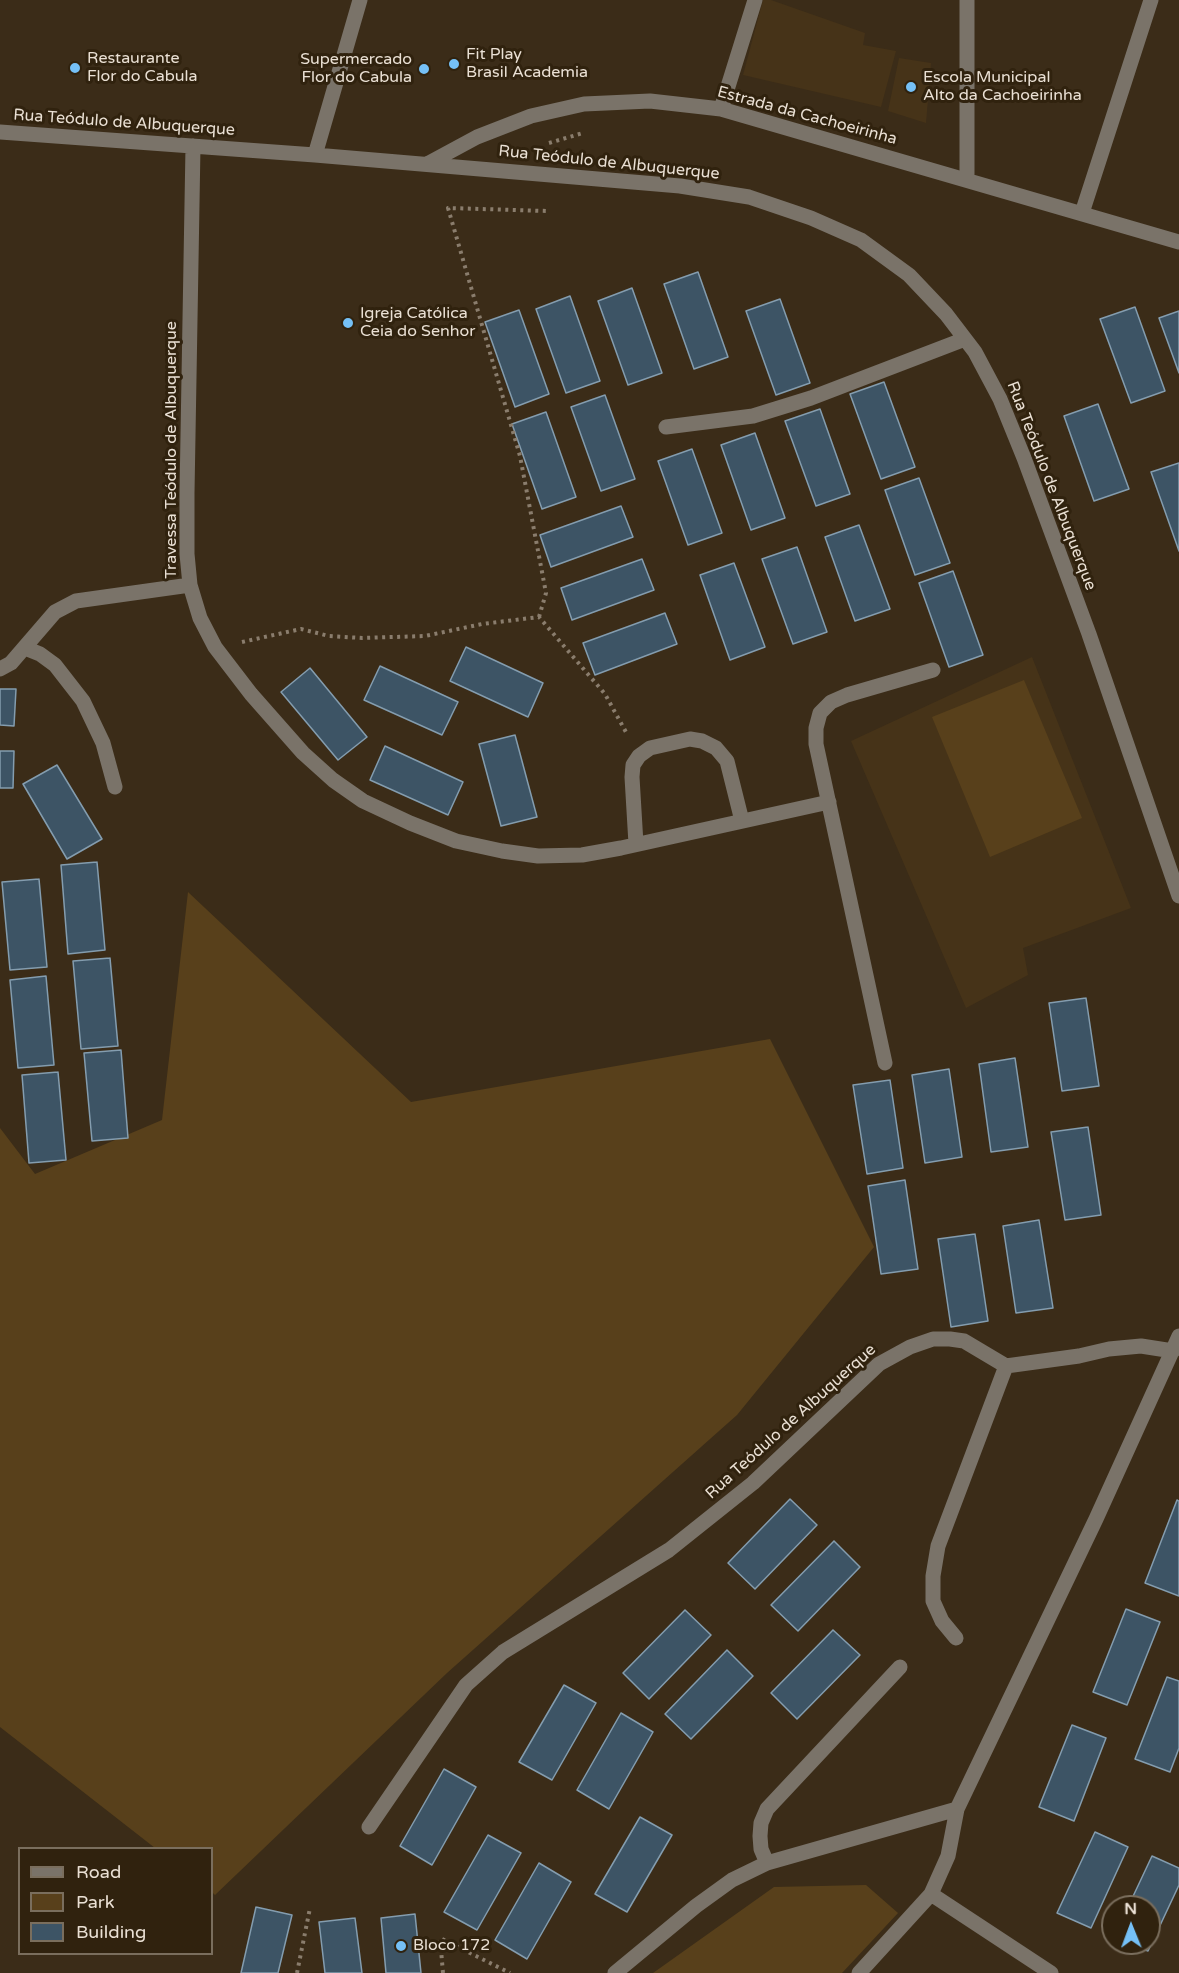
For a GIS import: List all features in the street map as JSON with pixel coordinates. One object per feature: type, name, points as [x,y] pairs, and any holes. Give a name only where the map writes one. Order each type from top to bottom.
[{"type":"street","points":[[315,155],[360,0]]},
{"type":"street","points":[[721,109],[755,0]]},
{"type":"street","points":[[967,0],[967,179]]},
{"type":"street","points":[[1082,213],[1152,0]]},
{"type":"street","name":"Estrada da Cachoeirinha","points":[[427,164],[477,137],[531,116],[584,104],[650,101],[721,109],[1179,242]]},
{"type":"street","name":"Rua Teódulo de Albuquerque","points":[[0,132],[315,155],[681,186],[749,197],[811,218],[861,240],[909,275],[946,314],[975,352],[1000,399],[1089,634],[1179,896]]},
{"type":"street","name":"Travessa Teódulo de Albuquerque","points":[[193,146],[187,514],[190,585],[200,618],[215,647],[250,694],[303,753],[333,780],[363,801],[410,823],[456,841],[538,856],[582,855],[829,802]]},
{"type":"street","points":[[666,427],[753,416],[811,398],[965,339]]},
{"type":"street","points":[[0,669],[10,663],[25,648],[55,612],[76,602],[190,585]]},
{"type":"street","points":[[25,648],[40,654],[54,665],[83,701],[103,743],[115,788]]},
{"type":"street","points":[[885,1064],[816,744],[816,728],[820,713],[831,702],[847,695],[933,670]]},
{"type":"street","points":[[636,844],[633,765],[639,756],[650,748],[690,740],[702,741],[716,748],[727,761],[742,821]]},
{"type":"street","points":[[859,1973],[931,1894],[948,1856],[957,1809],[1096,1519],[1179,1336]]},
{"type":"street","name":"Rua Teódulo de Albuquerque","points":[[369,1827],[466,1685],[503,1652],[669,1550],[753,1483],[879,1364],[910,1347],[933,1339],[950,1339],[964,1341],[1006,1366]]},
{"type":"street","points":[[956,1638],[942,1621],[933,1601],[933,1576],[938,1546],[1006,1366],[1141,1346],[1173,1351]]},
{"type":"street","points":[[767,1863],[761,1849],[760,1836],[761,1823],[767,1809],[900,1668]]},
{"type":"street","points":[[615,1973],[696,1906],[732,1880],[767,1863],[957,1809]]},
{"type":"street","points":[[931,1894],[1051,1973]]},
{"type":"path","points":[[549,143],[584,132]]},
{"type":"path","points":[[539,617],[546,593],[520,456],[448,208],[547,211]]},
{"type":"path","points":[[215,647],[301,628],[330,636],[362,638],[425,636],[482,624],[539,617]]},
{"type":"path","points":[[539,617],[605,694],[639,756]]},
{"type":"path","points":[[297,1973],[310,1908]]},
{"type":"path","points":[[443,1973],[440,1938],[510,1973]]},
{"type":"shaded area","points":[[763,0],[771,0],[865,33],[863,45],[896,51],[881,107],[743,75]]},
{"type":"shaded area","name":"Escola Municipal Alto da Cachoeirinha","points":[[899,58],[931,63],[926,123],[888,111]]},
{"type":"shaded area","points":[[1032,657],[1131,908],[1023,948],[1028,975],[966,1008],[851,741]]},
{"type":"green space","points":[[1024,680],[1082,818],[990,857],[932,717]]},
{"type":"green space","points":[[188,892],[411,1102],[770,1039],[874,1247],[737,1415],[447,1673],[215,1895],[213,1893],[213,1847],[154,1847],[0,1727],[0,1128],[35,1174],[162,1120]]},
{"type":"green space","points":[[866,1885],[898,1913],[842,1973],[653,1973],[774,1887]]},
{"type":"building","points":[[698,272],[728,357],[694,369],[664,284]]},
{"type":"building","points":[[632,288],[662,373],[628,385],[598,301]]},
{"type":"building","points":[[570,296],[600,381],[566,393],[536,309]]},
{"type":"building","points":[[780,299],[810,383],[776,395],[746,311]]},
{"type":"building","points":[[1135,307],[1165,391],[1131,403],[1100,319]]},
{"type":"building","points":[[519,310],[549,394],[515,407],[485,322]]},
{"type":"building","points":[[1179,311],[1179,373],[1159,318]]},
{"type":"building","points":[[884,382],[915,467],[881,479],[850,394]]},
{"type":"building","points":[[605,395],[635,479],[601,491],[571,407]]},
{"type":"building","points":[[1098,404],[1129,489],[1094,501],[1064,416]]},
{"type":"building","points":[[820,409],[850,494],[816,506],[785,421]]},
{"type":"building","points":[[546,412],[576,497],[542,509],[512,424]]},
{"type":"building","points":[[755,433],[785,518],[751,530],[721,445]]},
{"type":"building","points":[[692,449],[722,533],[688,545],[658,461]]},
{"type":"building","points":[[1179,463],[1179,551],[1151,472]]},
{"type":"building","points":[[919,478],[950,563],[915,575],[885,490]]},
{"type":"building","points":[[621,506],[633,537],[551,567],[540,535]]},
{"type":"building","points":[[859,525],[890,609],[855,621],[825,537]]},
{"type":"building","points":[[797,547],[827,632],[793,644],[762,559]]},
{"type":"building","points":[[642,559],[654,590],[572,620],[561,588]]},
{"type":"building","points":[[734,563],[765,647],[730,660],[700,575]]},
{"type":"building","points":[[953,571],[983,655],[949,667],[919,583]]},
{"type":"building","points":[[665,613],[677,644],[595,675],[583,643]]},
{"type":"building","points":[[466,647],[543,683],[528,717],[450,681]]},
{"type":"building","points":[[380,666],[458,702],[442,735],[364,700]]},
{"type":"building","points":[[310,668],[367,737],[338,760],[281,692]]},
{"type":"building","points":[[0,689],[16,689],[14,726],[0,725]]},
{"type":"building","points":[[515,735],[537,817],[501,826],[479,744]]},
{"type":"building","points":[[385,746],[463,782],[448,815],[370,780]]},
{"type":"building","points":[[0,751],[14,751],[13,788],[0,788]]},
{"type":"building","points":[[57,765],[102,839],[67,859],[23,784]]},
{"type":"building","points":[[97,862],[105,950],[68,954],[61,865]]},
{"type":"building","points":[[39,879],[47,967],[10,970],[2,882]]},
{"type":"building","points":[[110,958],[118,1046],[81,1049],[73,961]]},
{"type":"building","points":[[46,976],[54,1065],[18,1068],[10,980]]},
{"type":"building","points":[[1086,998],[1099,1086],[1062,1091],[1049,1003]]},
{"type":"building","points":[[121,1050],[128,1138],[92,1141],[84,1053]]},
{"type":"building","points":[[1015,1058],[1028,1147],[991,1152],[979,1064]]},
{"type":"building","points":[[949,1069],[962,1157],[925,1163],[912,1075]]},
{"type":"building","points":[[58,1072],[66,1160],[29,1163],[22,1075]]},
{"type":"building","points":[[890,1080],[903,1168],[867,1174],[853,1085]]},
{"type":"building","points":[[1088,1127],[1101,1215],[1065,1220],[1051,1132]]},
{"type":"building","points":[[905,1180],[918,1269],[881,1274],[868,1186]]},
{"type":"building","points":[[1039,1220],[1053,1308],[1016,1313],[1003,1226]]},
{"type":"building","points":[[975,1234],[988,1321],[951,1327],[938,1239]]},
{"type":"building","points":[[790,1499],[817,1525],[755,1589],[728,1563]]},
{"type":"building","points":[[1177,1500],[1179,1501],[1179,1596],[1145,1583]]},
{"type":"building","points":[[834,1541],[860,1567],[798,1631],[771,1605]]},
{"type":"building","points":[[1126,1609],[1160,1622],[1127,1705],[1093,1692]]},
{"type":"building","points":[[685,1610],[711,1635],[649,1699],[623,1673]]},
{"type":"building","points":[[833,1630],[860,1655],[797,1719],[771,1693]]},
{"type":"building","points":[[727,1650],[753,1676],[691,1739],[665,1714]]},
{"type":"building","points":[[1167,1677],[1179,1681],[1179,1748],[1170,1772],[1135,1759]]},
{"type":"building","points":[[564,1685],[596,1703],[552,1780],[519,1762]]},
{"type":"building","points":[[621,1713],[653,1732],[609,1809],[577,1790]]},
{"type":"building","points":[[1072,1725],[1106,1738],[1074,1821],[1039,1807]]},
{"type":"building","points":[[444,1769],[476,1787],[432,1865],[400,1846]]},
{"type":"building","points":[[640,1817],[672,1835],[627,1912],[595,1894]]},
{"type":"building","points":[[1095,1832],[1128,1847],[1106,1895],[1101,1895],[1101,1906],[1091,1928],[1057,1913]]},
{"type":"building","points":[[488,1835],[521,1853],[477,1930],[444,1912]]},
{"type":"building","points":[[1152,1856],[1179,1868],[1179,1885],[1161,1923],[1161,1895],[1134,1895]]},
{"type":"building","points":[[539,1863],[571,1882],[527,1959],[495,1940]]},
{"type":"building","points":[[256,1907],[292,1915],[278,1973],[241,1973]]},
{"type":"building","name":"Bloco 172","points":[[415,1914],[421,1973],[386,1973],[381,1918]]},
{"type":"building","points":[[355,1918],[362,1973],[325,1973],[319,1922]]},
{"type":"place","name":"Fit Play Brasil Academia","points":[[454,64]]},
{"type":"place","name":"Restaurante Flor do Cabula","points":[[75,68]]},
{"type":"place","name":"Supermercado Flor do Cabula","points":[[424,69]]},
{"type":"place","name":"Escola Municipal Alto da Cachoeirinha","points":[[911,87]]},
{"type":"place","name":"Igreja Católica Ceia do Senhor","points":[[348,323]]},
{"type":"place","name":"Bloco 172","points":[[401,1946]]}]
